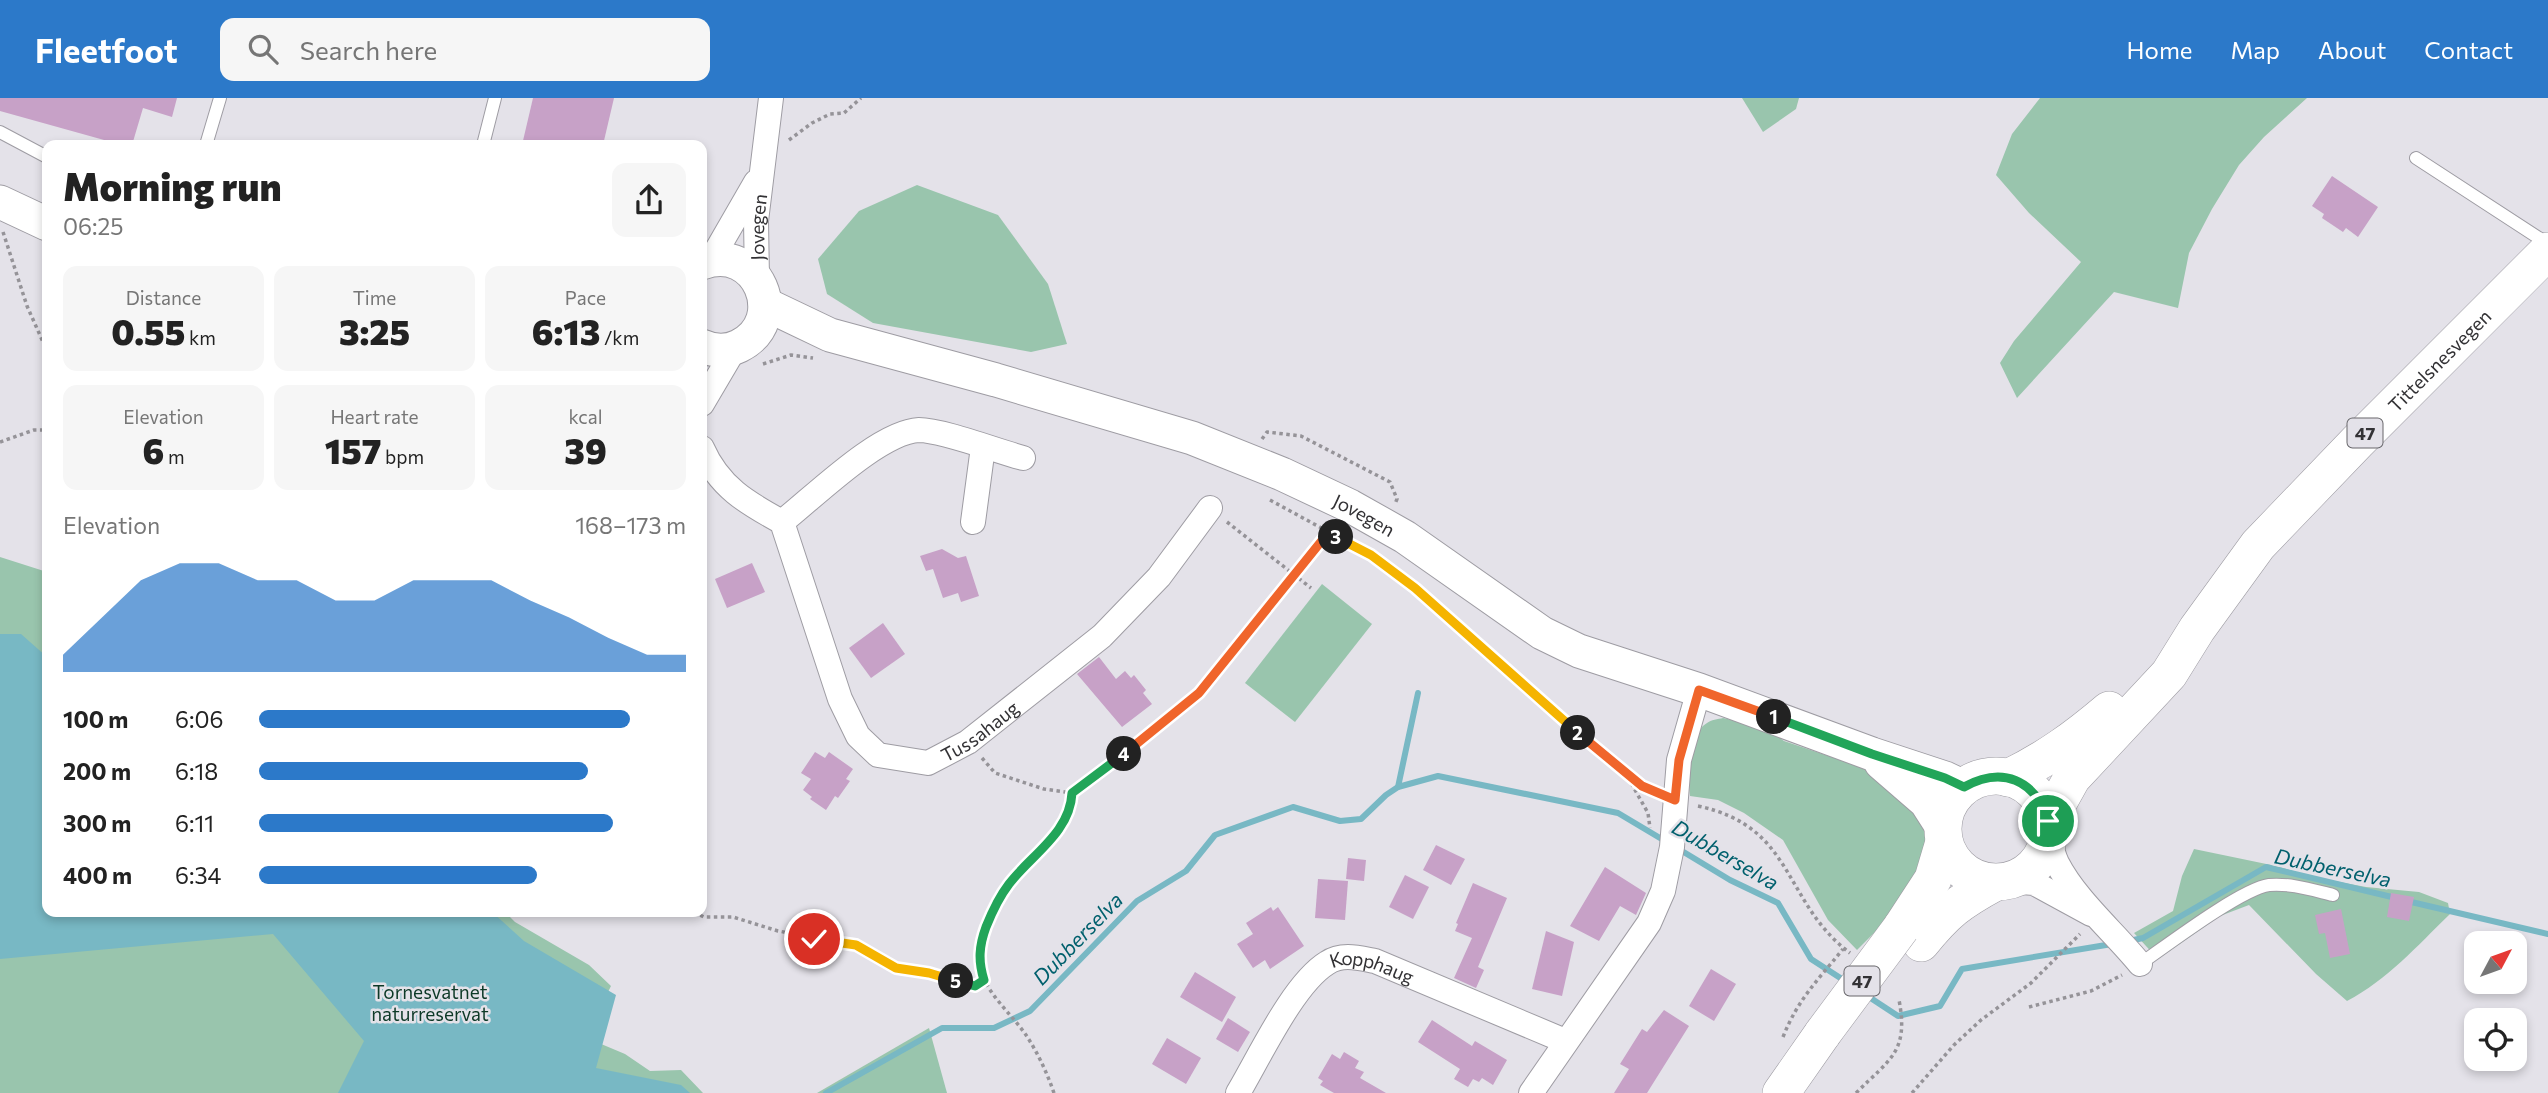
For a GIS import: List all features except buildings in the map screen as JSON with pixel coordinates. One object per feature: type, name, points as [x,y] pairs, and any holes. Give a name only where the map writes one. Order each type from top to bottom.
[{"type":"main road","name":"Tittelsnesvegen","points":[[2048,829],[2072,778],[2169,674],[2197,629],[2258,545],[2320,478],[2548,249]]},
{"type":"main road","name":"Tittelsnesvegen","points":[[2008,778],[2043,761],[2070,743],[2197,629]]},
{"type":"main road","name":"47","points":[[1781,1093],[1834,1040],[1911,936],[1933,879],[1943,835],[1945,811],[1952,798],[1977,779],[1993,776],[2008,778]]},
{"type":"main road","points":[[2008,778],[2022,783],[2035,793],[2044,806],[2048,829]]},
{"type":"main road","name":"47","points":[[1911,936],[1960,902],[2001,882],[2024,875],[2044,852],[2048,829]]},
{"type":"main road","points":[[1943,835],[1951,858],[1962,870],[1977,879],[2001,882]]},
{"type":"main road","name":"47","points":[[1812,1093],[1834,1040]]},
{"type":"street","name":"Jovegen","points":[[771,98],[756,221],[755,325],[823,347],[996,380],[1192,438],[1282,474],[1350,506],[1405,537],[1542,633],[1579,652],[1699,690],[1964,787]]},
{"type":"street","name":"Jovegen","points":[[707,260],[762,167]]},
{"type":"street","points":[[0,202],[42,222]]},
{"type":"street","points":[[707,262],[724,259],[737,262],[748,269],[755,325],[707,397]]},
{"type":"street","points":[[707,347],[721,351],[755,325]]},
{"type":"street","points":[[707,459],[735,495],[782,522],[878,445],[898,435],[919,430],[937,433],[1023,458]]},
{"type":"street","points":[[973,522],[983,447]]},
{"type":"street","name":"Tussahaug","points":[[782,522],[840,699],[858,736],[878,755],[928,763],[968,743],[1102,636],[1159,576],[1210,508]]},
{"type":"street","points":[[1531,1093],[1649,923],[1663,891],[1672,847],[1679,760],[1699,690]]},
{"type":"street","name":"Jovegen","points":[[1872,754],[1926,802],[1943,835]]},
{"type":"street","points":[[2048,829],[2057,863],[2096,917],[2123,942],[2140,964]]},
{"type":"street","points":[[2001,882],[2034,883],[2096,917]]},
{"type":"street","name":"Kopphaug","points":[[1238,1093],[1290,1005],[1311,977],[1328,961],[1350,956],[1375,961],[1565,1041]]},
{"type":"lane","points":[[207,140],[220,98]]},
{"type":"lane","points":[[484,140],[495,98]]},
{"type":"lane","points":[[0,132],[42,153]]},
{"type":"lane","points":[[2416,158],[2545,242],[2548,249]]},
{"type":"lane","points":[[2140,964],[2230,903],[2262,886],[2284,885],[2333,895]]},
{"type":"path","points":[[762,167],[812,123],[830,114],[844,113],[861,98]]},
{"type":"path","points":[[0,225],[27,306],[42,340]]},
{"type":"path","points":[[755,325],[791,355],[823,347]]},
{"type":"path","points":[[0,442],[34,430],[42,430]]},
{"type":"path","points":[[1258,444],[1266,432],[1301,436],[1390,482],[1397,499],[1394,505]]},
{"type":"path","points":[[1269,499],[1371,555],[1415,588],[1642,786],[1675,800],[1713,809],[1732,817],[1759,834],[1773,848],[1817,921],[1844,948],[1793,1012],[1781,1041]]},
{"type":"path","points":[[1210,508],[1311,588]]},
{"type":"path","points":[[1054,1093],[1027,1036],[984,980],[979,963],[980,951],[992,913],[1008,885],[1059,830],[1069,813],[1072,793],[1199,693],[1328,533]]},
{"type":"path","points":[[968,743],[995,773],[1044,789],[1072,793]]},
{"type":"path","points":[[1626,774],[1647,813],[1652,841],[1672,847]]},
{"type":"path","points":[[707,917],[733,917],[778,931],[856,945],[884,963],[906,971],[929,973],[975,986],[984,980]]},
{"type":"path","points":[[1912,1093],[1954,1045],[1981,1020],[2031,983],[2096,917]]},
{"type":"path","points":[[2029,1007],[2091,991],[2140,964]]},
{"type":"path","points":[[1856,1093],[1891,1058],[1903,1036],[1899,1000]]},
{"type":"green space","points":[[1742,98],[1799,98],[1796,109],[1763,132]]},
{"type":"green space","points":[[2040,98],[2307,98],[2264,137],[2239,165],[2189,253],[2178,308],[2114,292],[2017,398],[2000,363],[2014,341],[2081,262],[2029,213],[1996,175],[2012,134]]},
{"type":"green space","points":[[917,185],[998,215],[1048,284],[1067,344],[1031,352],[873,323],[827,294],[818,259],[859,211]]},
{"type":"green space","name":"Tornesvatnet naturreservat","points":[[0,557],[42,570],[42,917],[510,917],[589,965],[611,986],[605,998],[594,1041],[625,1054],[650,1071],[681,1070],[703,1093],[0,1093]]},
{"type":"green space","points":[[1322,584],[1372,624],[1295,722],[1245,683]]},
{"type":"green space","points":[[1723,718],[1764,727],[1784,741],[1867,769],[1916,813],[1928,839],[1905,902],[1857,950],[1828,920],[1783,840],[1744,813],[1718,800],[1690,796],[1689,767],[1692,746],[1700,729],[1713,720]]},
{"type":"green space","points":[[2194,849],[2276,866],[2313,877],[2366,887],[2419,892],[2448,903],[2450,914],[2388,973],[2347,1001],[2316,974],[2249,905],[2220,916],[2158,959],[2134,933],[2173,911],[2182,876]]},
{"type":"green space","points":[[929,1028],[947,1093],[817,1093]]},
{"type":"water","points":[[0,634],[21,634],[42,653],[42,917],[498,917],[524,941],[616,995],[596,1068],[681,1085],[690,1093],[338,1093],[364,1041],[273,934],[0,959]]},
{"type":"waterway","points":[[1398,787],[1418,693]]},
{"type":"waterway","name":"Dubberselva","points":[[826,1093],[942,1028],[994,1028],[1030,1011],[1137,901],[1186,871],[1215,835],[1293,807],[1340,821],[1361,819],[1398,787],[1438,776],[1618,813],[1665,841]]},
{"type":"waterway","name":"Dubberselva","points":[[1677,848],[1730,880],[1778,903],[1811,959],[1845,981]]},
{"type":"waterway","name":"Dubberselva","points":[[2129,941],[2143,938],[2266,867],[2396,898]]},
{"type":"waterway","name":"Dubberselva","points":[[2407,901],[2548,934]]},
{"type":"waterway","name":"Dubberselva","points":[[1866,995],[1898,1016],[1940,1006],[1962,969],[2112,944]]},
{"type":"route","points":[[814,939],[856,945],[884,963],[906,971],[916,970],[975,986],[984,980],[979,963],[980,951],[992,913],[1008,885],[1059,830],[1069,813],[1072,793],[1199,693],[1328,533],[1371,555],[1415,588],[1626,774],[1658,794],[1675,800],[1679,760],[1699,690],[1964,787],[1977,779],[1993,776],[2022,783],[2035,793],[2044,806],[2048,821]]}]
